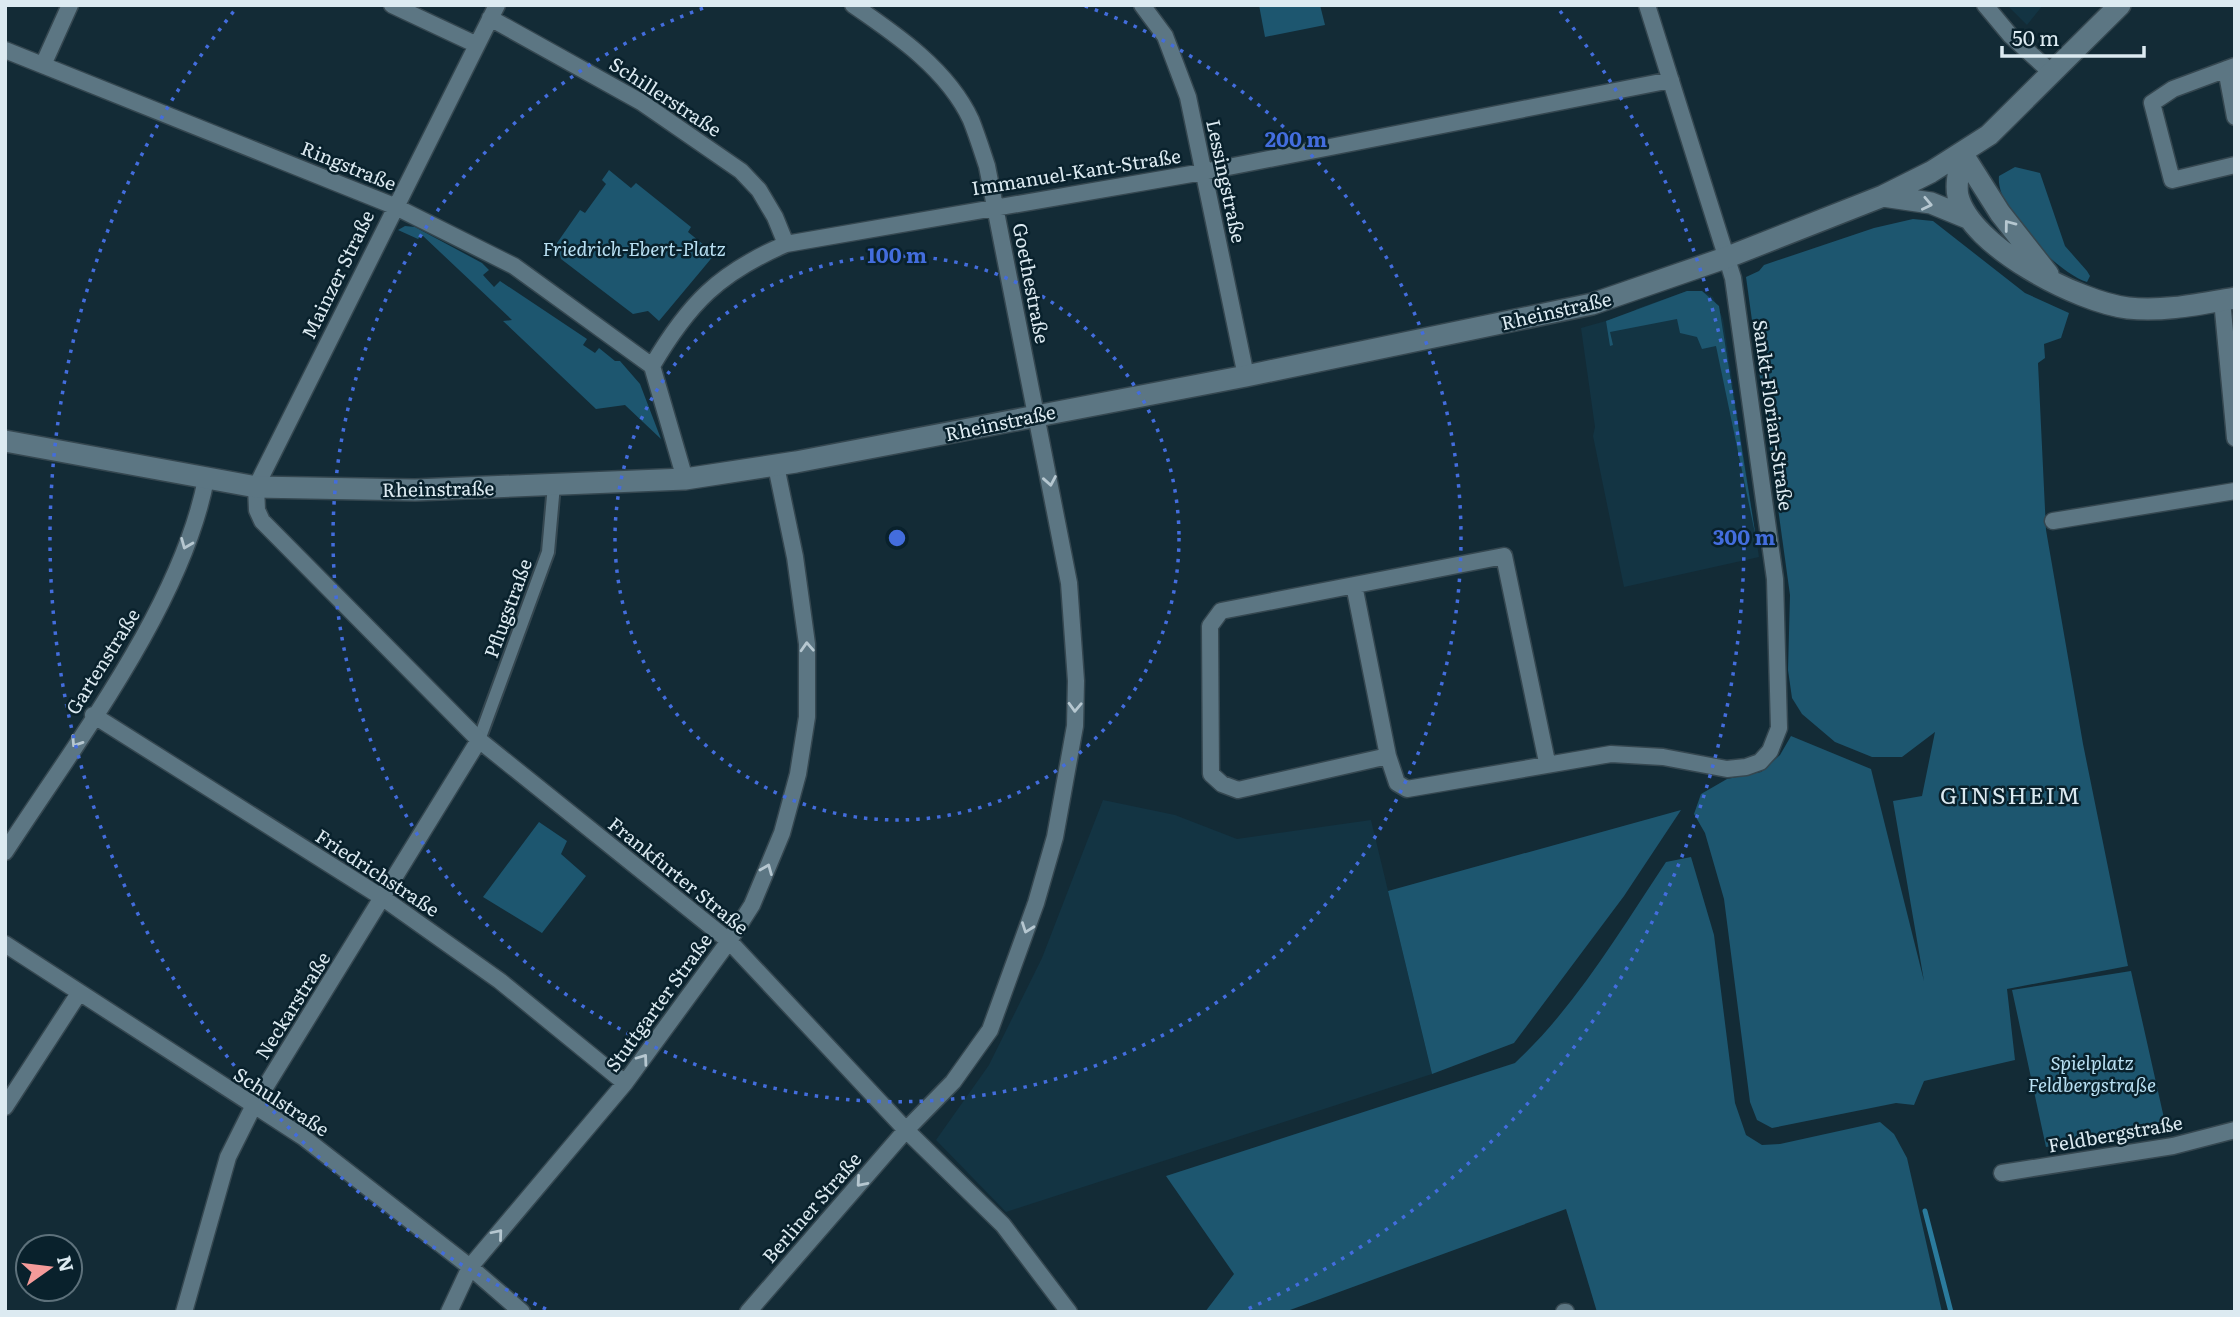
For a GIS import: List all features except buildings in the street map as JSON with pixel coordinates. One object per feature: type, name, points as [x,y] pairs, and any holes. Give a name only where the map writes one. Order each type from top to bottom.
[{"type":"main road","name":"Rheinstraße","points":[[5,441],[256,487],[415,490],[685,479],[776,466],[1245,376],[1592,304],[1728,257],[1883,196],[1962,153],[1989,135],[2120,5]]},
{"type":"main road","points":[[1962,153],[1957,192],[1970,219],[2010,257],[2098,301],[2126,307],[2161,309],[2228,299]]},
{"type":"main road","points":[[1962,153],[2000,213],[2051,279]]},
{"type":"main road","points":[[1883,196],[1931,203],[1970,219]]},
{"type":"street","points":[[43,65],[70,5]]},
{"type":"street","points":[[392,5],[475,44]]},
{"type":"street","name":"Goethestraße","points":[[853,5],[893,32],[936,70],[970,118],[987,166],[1069,583],[1076,681],[1068,769],[1037,903],[990,1030],[953,1082],[906,1130]]},
{"type":"street","name":"Lessingstraße","points":[[1142,5],[1165,36],[1188,97],[1245,376]]},
{"type":"street","points":[[1647,5],[1728,257]]},
{"type":"street","points":[[1985,5],[2010,35],[2053,74]]},
{"type":"street","name":"Mainzer Straße","points":[[256,487],[475,44],[494,11]]},
{"type":"street","name":"Schillerstraße","points":[[494,11],[641,102],[741,171],[759,190],[786,244]]},
{"type":"street","name":"Ringstraße","points":[[5,50],[394,206],[514,266],[652,366]]},
{"type":"street","points":[[2235,117],[2230,68],[2173,89],[2152,103],[2172,180],[2235,165]]},
{"type":"street","name":"Immanuel-Kant-Straße","points":[[652,366],[671,334],[718,280],[758,256],[786,244],[1203,172],[1671,80]]},
{"type":"street","name":"Sankt-Florian-Straße","points":[[1548,762],[1611,754],[1663,757],[1698,766],[1727,769],[1760,762],[1770,751],[1780,728],[1775,579],[1760,456],[1728,257]]},
{"type":"street","points":[[2228,299],[2235,438]]},
{"type":"street","points":[[652,366],[685,479]]},
{"type":"street","name":"Stuttgarter Straße","points":[[449,1312],[470,1267],[625,1083],[729,942],[752,905],[782,833],[798,774],[807,716],[807,644],[795,557],[776,466]]},
{"type":"street","name":"Gartenstraße","points":[[5,852],[153,618],[201,507],[206,479]]},
{"type":"street","name":"Pflugstraße","points":[[480,740],[548,552],[554,485]]},
{"type":"street","name":"Frankfurter Straße","points":[[256,487],[257,510],[262,521],[480,740],[729,942],[906,1130],[1003,1225],[1069,1312]]},
{"type":"street","points":[[2053,522],[2235,491]]},
{"type":"street","points":[[1354,585],[1388,756],[1397,783],[1407,789],[1548,762],[1504,556],[1354,585],[1221,611],[1210,626],[1211,774],[1222,784],[1238,790],[1388,756]]},
{"type":"street","name":"Friedrichstraße","points":[[93,715],[383,898],[500,981],[625,1083]]},
{"type":"street","name":"Neckarstraße","points":[[184,1312],[228,1157],[253,1107],[480,740]]},
{"type":"street","name":"Schulstraße","points":[[5,944],[303,1137],[470,1267],[522,1312]]},
{"type":"street","points":[[5,1107],[79,993]]},
{"type":"street","name":"Berliner Straße","points":[[748,1312],[906,1130]]},
{"type":"street","name":"Feldbergstraße","points":[[2002,1173],[2173,1146],[2235,1130]]},
{"type":"shaded area","points":[[2007,5],[2043,5],[2027,25]]},
{"type":"shaded area","points":[[1687,291],[1702,291],[1713,297],[1723,319],[1759,557],[1624,587],[1593,436],[1595,427],[1581,328],[1634,313],[1636,309]]},
{"type":"shaded area","points":[[1103,800],[1175,815],[1237,839],[1371,820],[1432,1074],[1006,1212],[936,1140],[989,1065],[1042,958]]},
{"type":"green space","points":[[1259,5],[1320,5],[1325,25],[1265,37]]},
{"type":"green space","points":[[2015,167],[2040,173],[2065,246],[2087,271],[2090,276],[2087,282],[2060,266],[2017,222],[2000,190],[1999,176]]},
{"type":"green space","name":"Friedrich-Ebert-Platz","points":[[609,170],[631,188],[636,183],[691,227],[688,232],[715,254],[659,321],[648,311],[633,314],[561,259],[557,243],[580,210],[585,213],[606,184],[602,180]]},
{"type":"green space","points":[[1913,219],[1933,221],[2025,293],[2069,313],[2061,338],[2044,344],[2045,358],[2038,363],[2046,530],[2083,744],[2128,966],[2007,989],[2015,1060],[1924,1081],[1914,1105],[1896,1103],[1772,1128],[1757,1120],[1750,1102],[1724,899],[1705,833],[1694,814],[1701,794],[1727,779],[1761,772],[1780,755],[1791,736],[1871,769],[1924,981],[1893,801],[1922,796],[1935,732],[1902,757],[1872,757],[1835,742],[1802,714],[1792,698],[1788,670],[1790,595],[1746,277],[1759,271],[1764,265],[1874,228]]},
{"type":"green space","points":[[405,226],[415,227],[482,263],[489,270],[483,275],[494,287],[500,281],[587,339],[583,345],[595,353],[599,348],[615,361],[620,361],[640,384],[661,439],[625,405],[596,409],[503,321],[512,320],[422,235],[418,239],[398,230]]},
{"type":"green space","points":[[1687,291],[1702,291],[1719,306],[1756,538],[1716,346],[1702,349],[1697,337],[1680,333],[1677,319],[1610,332],[1613,345],[1610,346],[1606,321]]},
{"type":"green space","points":[[1681,810],[1624,896],[1514,1043],[1432,1074],[1388,891]]},
{"type":"green space","points":[[539,822],[567,841],[561,854],[586,876],[542,933],[483,897]]},
{"type":"green space","points":[[1691,857],[1714,935],[1735,1103],[1746,1135],[1762,1145],[1780,1144],[1880,1122],[1894,1134],[1907,1158],[1942,1312],[1597,1312],[1566,1209],[1290,1310],[1205,1312],[1234,1274],[1166,1176],[1515,1063],[1577,993],[1666,862]]},
{"type":"green space","name":"Spielplatz Feldbergstraße","points":[[2131,971],[2166,1127],[2046,1147],[2012,990]]},
{"type":"waterway","points":[[1925,1211],[1951,1312]]},
{"type":"district","name":"GINSHEIM","points":[[2011,794]]}]
